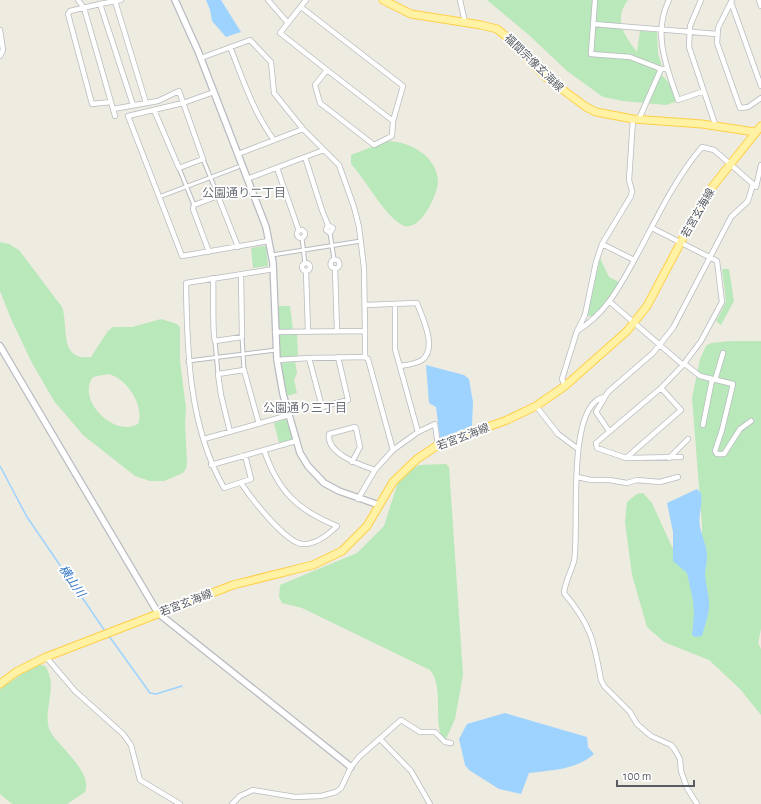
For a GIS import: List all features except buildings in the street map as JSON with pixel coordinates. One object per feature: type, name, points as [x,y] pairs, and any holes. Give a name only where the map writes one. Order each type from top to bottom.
[{"type":"main road","name":"福間宗像玄海線","points":[[383,0],[410,14],[491,27],[503,33],[547,78],[586,107],[605,115],[755,132]]},
{"type":"main road","name":"若宮玄海線","points":[[0,684],[16,672],[46,657],[158,613],[233,585],[303,568],[328,559],[342,551],[367,526],[386,492],[404,470],[417,459],[438,445],[507,420],[536,406],[565,386],[635,323],[656,291],[699,208],[730,163],[761,126]]},
{"type":"street","points":[[78,0],[84,8],[115,116]]},
{"type":"street","points":[[111,102],[92,104],[68,14],[70,11],[121,0]]},
{"type":"street","points":[[175,0],[201,58],[248,179],[269,241],[274,269],[277,360],[296,441],[304,459],[318,478],[339,491],[379,505]]},
{"type":"street","points":[[268,0],[288,23]]},
{"type":"street","points":[[306,0],[280,33],[393,121]]},
{"type":"street","points":[[460,0],[465,22]]},
{"type":"street","points":[[595,0],[591,54],[630,57],[661,69],[667,69]]},
{"type":"street","points":[[669,0],[662,17],[662,49],[667,69],[678,100],[704,91]]},
{"type":"street","points":[[701,0],[689,32],[690,51],[716,127]]},
{"type":"street","points":[[759,0],[761,6]]},
{"type":"street","points":[[115,1],[146,103]]},
{"type":"street","points":[[732,1],[720,23],[717,34],[717,43],[740,108],[748,107],[761,98]]},
{"type":"street","points":[[732,1],[761,86]]},
{"type":"street","points":[[100,4],[133,106]]},
{"type":"street","points":[[301,7],[403,86],[393,121],[392,136],[374,145],[320,103],[314,84],[327,70]]},
{"type":"street","points":[[593,24],[717,34]]},
{"type":"street","points":[[0,30],[3,50],[0,56]]},
{"type":"street","points":[[201,58],[250,40],[267,56],[272,68],[272,87],[274,93],[303,129],[339,165],[354,207],[361,241],[365,305],[365,357],[368,360],[393,450]]},
{"type":"street","points":[[230,47],[260,119],[274,140]]},
{"type":"street","points":[[565,386],[562,379],[577,331],[585,315],[596,262],[602,244],[627,204],[632,191],[629,180],[636,119],[661,69]]},
{"type":"street","points":[[113,109],[158,101],[179,91],[198,140],[203,159],[238,247]]},
{"type":"street","points":[[214,92],[183,103],[128,116],[182,256],[269,241]]},
{"type":"street","points":[[154,110],[194,205],[193,209],[209,252]]},
{"type":"street","points":[[238,154],[303,129]]},
{"type":"street","points":[[577,331],[585,326],[610,302],[620,287],[674,186],[702,147],[714,150],[753,184],[751,196],[745,204],[734,212],[680,316],[660,345],[604,397],[596,412],[609,431]]},
{"type":"street","points":[[248,179],[324,150]]},
{"type":"street","points":[[305,157],[328,225],[326,230],[330,232],[334,259],[339,263],[338,267],[335,268],[337,331]]},
{"type":"street","points":[[179,168],[203,159]]},
{"type":"street","points":[[756,186],[761,165]]},
{"type":"street","points":[[159,197],[238,167]]},
{"type":"street","points":[[277,168],[299,231],[297,236],[302,238],[306,264],[310,267],[306,271],[308,332]]},
{"type":"street","points":[[194,205],[218,196]]},
{"type":"street","points":[[652,228],[717,261],[719,266],[722,302],[701,341],[683,365],[661,388],[596,443],[597,448],[626,458],[681,457]]},
{"type":"street","points":[[272,255],[361,241]]},
{"type":"street","points":[[602,244],[634,260]]},
{"type":"street","points":[[245,455],[252,479],[224,488],[211,464],[194,401],[188,361],[186,283],[274,269]]},
{"type":"street","points":[[241,274],[244,370],[259,424]]},
{"type":"street","points":[[213,278],[213,328],[216,341],[218,374],[221,395],[230,432]]},
{"type":"street","points":[[610,302],[683,365],[686,365],[700,376],[732,384],[722,430],[715,446],[715,451],[717,454],[724,454],[740,429],[751,421]]},
{"type":"street","points":[[365,305],[417,303],[429,339],[426,355],[422,360],[400,366]]},
{"type":"street","points":[[395,304],[395,348],[418,432]]},
{"type":"street","points":[[276,332],[365,331]]},
{"type":"street","points":[[216,341],[242,337]]},
{"type":"street","points":[[0,346],[158,613],[351,767]]},
{"type":"street","points":[[188,361],[276,350]]},
{"type":"street","points":[[703,425],[714,380],[723,353]]},
{"type":"street","points":[[309,358],[322,407],[348,400],[338,357]]},
{"type":"street","points":[[277,360],[365,357]]},
{"type":"street","points":[[218,374],[244,370]]},
{"type":"street","points":[[626,458],[681,410],[661,388]]},
{"type":"street","points":[[604,397],[599,398],[592,405],[584,420],[578,449],[574,561],[564,593],[577,608],[593,638],[601,680],[604,686],[630,712],[637,724],[651,736],[671,745],[675,750],[680,759],[681,771],[686,788],[697,804]]},
{"type":"street","points":[[536,406],[543,417],[558,434],[578,449]]},
{"type":"street","points":[[204,439],[289,415]]},
{"type":"street","points":[[358,498],[375,470],[393,450],[418,432],[435,424],[438,445]]},
{"type":"street","points":[[352,462],[360,447],[356,428],[329,434],[328,437],[333,446],[342,456],[352,462],[375,470]]},
{"type":"street","points":[[669,458],[688,440]]},
{"type":"street","points":[[211,464],[296,441]]},
{"type":"street","points":[[241,483],[250,497],[296,542],[311,543],[325,536],[337,526],[312,514],[294,501],[277,480],[264,450]]},
{"type":"street","points":[[577,476],[591,480],[609,480],[627,483],[637,480],[660,482],[678,477]]},
{"type":"street","points":[[46,657],[75,691],[123,734],[131,746],[140,780],[180,804]]},
{"type":"street","points":[[232,804],[240,796],[253,790],[295,797],[330,795],[341,788],[351,767],[359,757],[401,720],[420,732],[435,732],[445,742],[451,743]]},
{"type":"street","points":[[380,739],[411,771],[430,804]]},
{"type":"green space","points":[[487,0],[628,0],[621,14],[624,33],[637,52],[640,31],[657,32],[658,54],[662,66],[642,59],[659,72],[670,84],[674,90],[675,102],[666,105],[623,101],[603,97],[567,71],[530,36]]},
{"type":"green space","points":[[387,141],[413,147],[427,157],[433,164],[436,172],[438,181],[437,187],[435,195],[427,211],[415,224],[409,226],[402,225],[389,214],[351,164],[351,155]]},
{"type":"green space","points":[[0,242],[9,244],[19,250],[62,307],[69,348],[74,354],[81,357],[91,357],[108,331],[113,327],[132,327],[161,319],[177,324],[180,327],[180,361],[186,408],[185,424],[187,463],[186,469],[183,473],[164,481],[150,481],[135,476],[83,435],[54,401],[32,363],[11,319],[0,291]],"holes":[[[108,374],[115,377],[128,387],[137,401],[140,417],[138,424],[128,427],[118,426],[108,421],[93,405],[89,396],[89,386],[93,377]]]},
{"type":"green space","points":[[266,247],[268,266],[253,268],[251,248]]},
{"type":"green space","points":[[600,258],[609,277],[621,283],[607,303],[592,316],[587,316]]},
{"type":"green space","points":[[722,269],[729,269],[734,301],[721,325],[716,321],[726,302]]},
{"type":"green space","points":[[278,306],[290,306],[293,330],[280,330],[278,328]]},
{"type":"green space","points":[[297,334],[298,356],[280,357],[278,337],[280,335]]},
{"type":"green space","points":[[761,341],[761,629],[758,643],[761,649],[761,715],[740,689],[709,660],[664,642],[647,627],[632,575],[625,522],[627,502],[637,494],[643,493],[652,503],[672,547],[676,548],[702,541],[692,398],[700,359],[706,346],[711,343]]},
{"type":"green space","points":[[295,361],[297,373],[294,380],[297,393],[287,396],[281,365],[283,363]]},
{"type":"green space","points":[[285,419],[289,422],[293,437],[291,440],[279,443],[274,423]]},
{"type":"green space","points":[[446,464],[449,467],[463,675],[455,719],[446,739],[444,740],[439,726],[437,686],[430,670],[302,608],[282,603],[279,597],[280,585],[357,553],[384,526],[400,476],[419,465]]},
{"type":"green space","points":[[36,664],[45,666],[51,683],[48,725],[51,733],[75,761],[84,777],[86,785],[85,792],[67,804],[12,804],[0,794],[0,689]]},
{"type":"water","points":[[206,0],[221,0],[241,32],[226,37],[212,21]]},
{"type":"water","points":[[426,365],[464,375],[469,379],[473,402],[472,426],[440,438],[436,407],[429,403]]},
{"type":"water","points":[[697,489],[701,493],[700,523],[707,553],[705,575],[709,609],[702,636],[694,637],[692,634],[694,615],[693,600],[687,573],[673,561],[673,532],[667,503]]},
{"type":"water","points":[[505,713],[587,737],[588,747],[594,754],[572,766],[555,770],[529,773],[521,794],[499,789],[469,770],[465,765],[459,739],[467,724]]},
{"type":"waterway","name":"横山川","points":[[0,466],[27,517],[105,631]]},
{"type":"waterway","name":"横山川","points":[[109,636],[150,693],[156,694],[182,686]]},
{"type":"district","name":"公園通り二丁目","points":[[244,193]]},
{"type":"district","name":"公園通り三丁目","points":[[305,408]]}]
